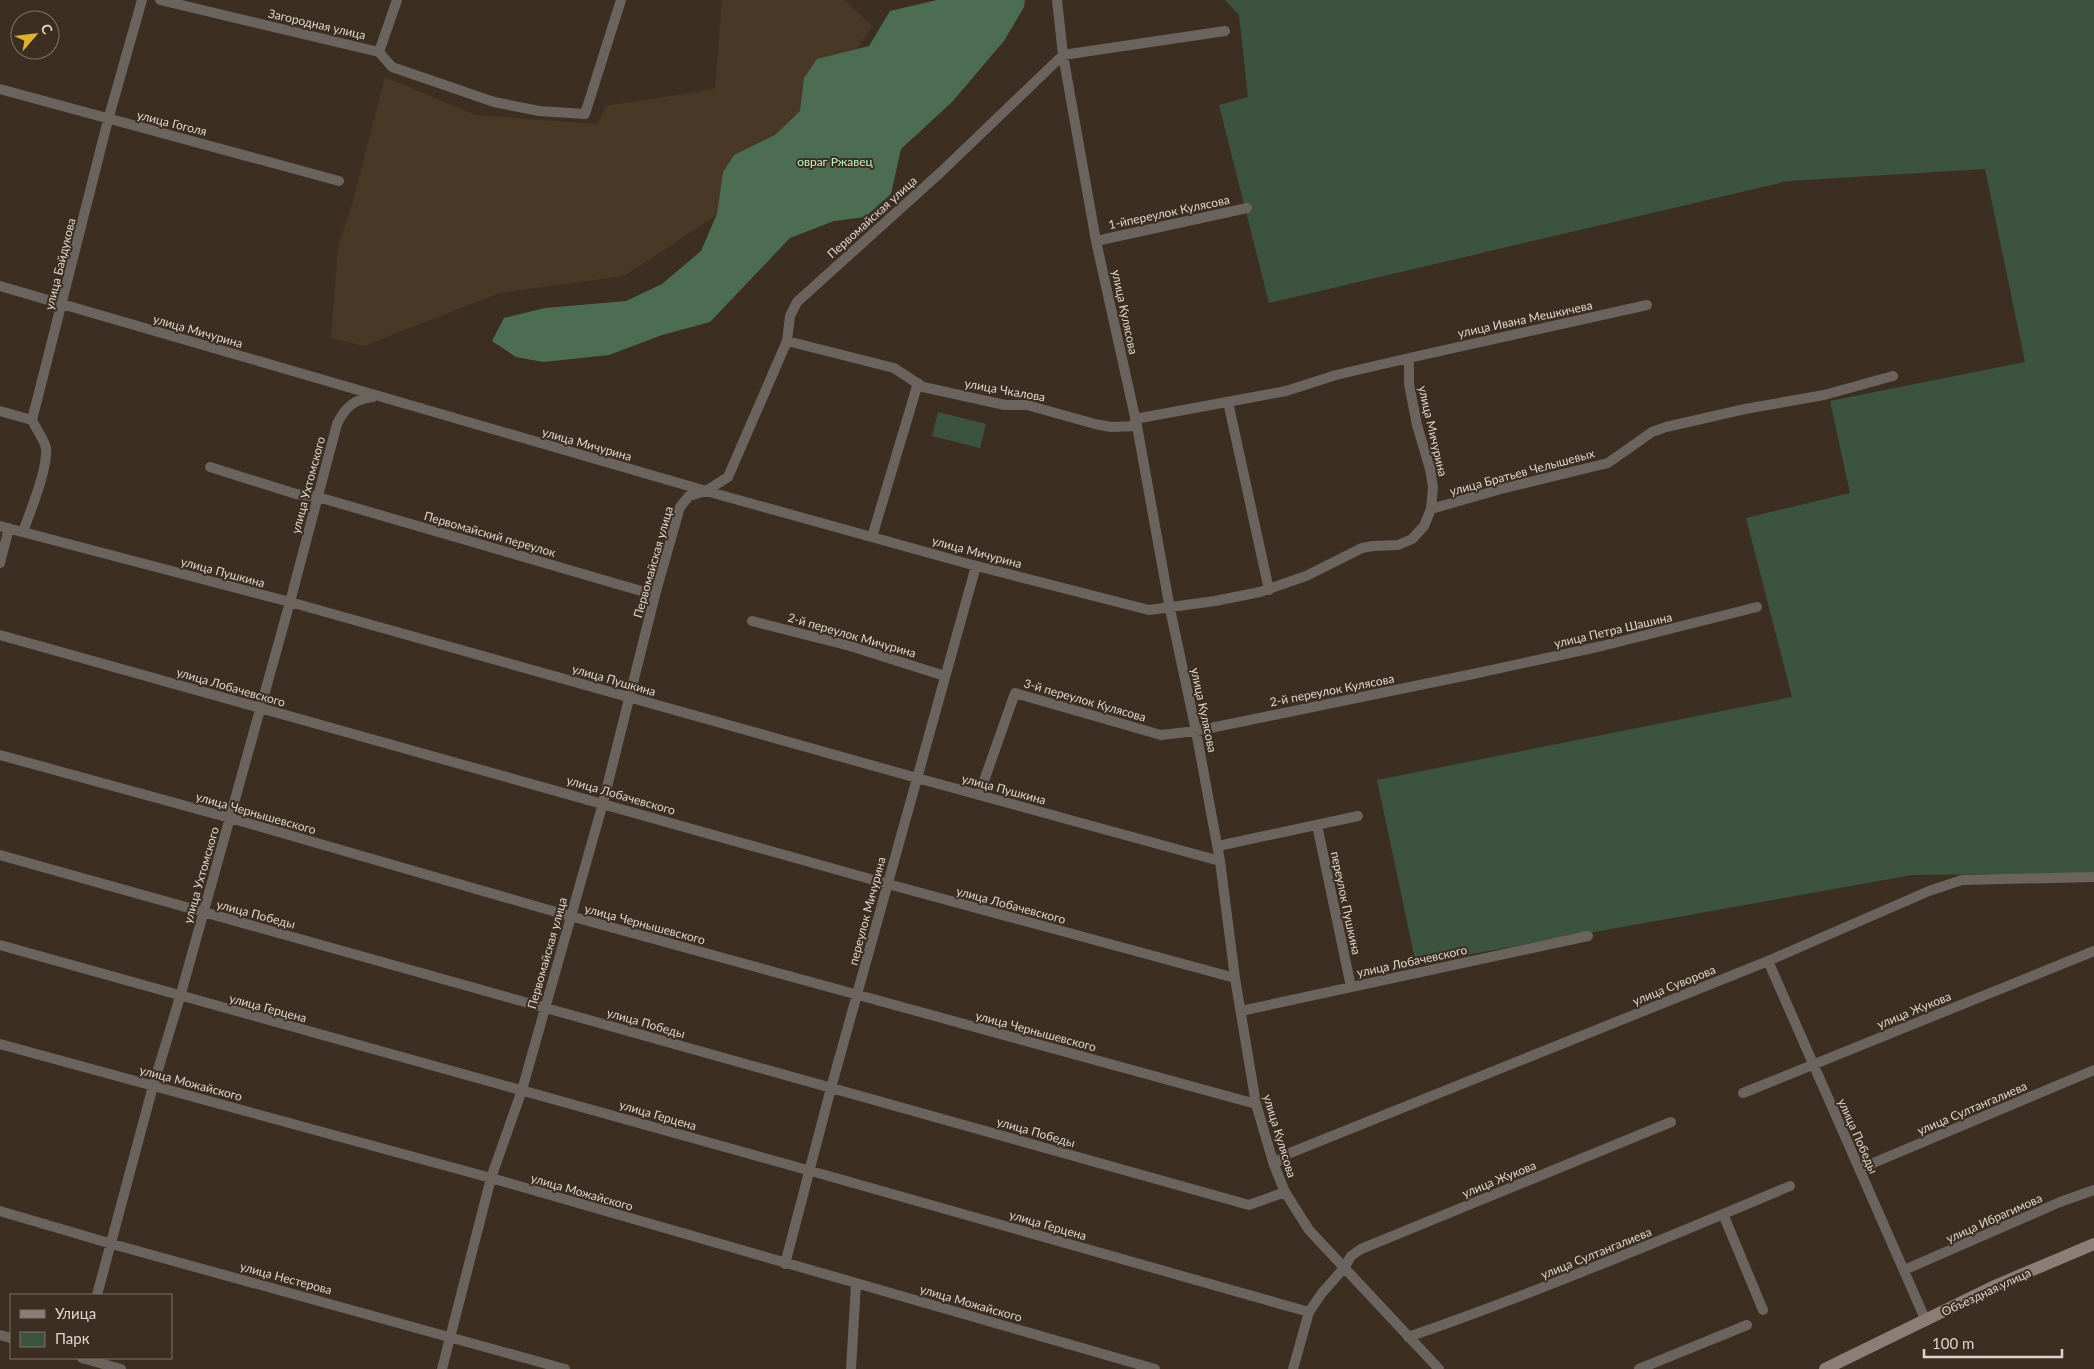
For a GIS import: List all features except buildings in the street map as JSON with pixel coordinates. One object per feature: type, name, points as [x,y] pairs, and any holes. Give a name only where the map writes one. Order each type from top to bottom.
[{"type":"street","name":"улица Байдукова","points":[[32,420],[63,304],[108,120],[142,0]]},
{"type":"street","name":"Загородная улица","points":[[160,0],[380,52],[392,67],[494,102],[540,111],[586,114],[621,0]]},
{"type":"street","name":"Загородная улица","points":[[380,52],[397,0]]},
{"type":"street","name":"улица Кулясова","points":[[1057,0],[1063,55],[1096,241],[1136,422],[1170,608],[1218,846],[1235,978],[1256,1104],[1274,1164],[1285,1192],[1309,1230],[1439,1369]]},
{"type":"street","points":[[1063,55],[1225,31]]},
{"type":"street","name":"Первомайская улица","points":[[442,1369],[491,1178],[522,1090],[603,803],[655,595],[680,507],[689,496],[706,491],[728,477],[787,341],[790,316],[797,302],[941,172],[1063,55]]},
{"type":"street","name":"улица Гоголя","points":[[0,89],[108,120],[338,181]]},
{"type":"street","name":"1-йпереулок Кулясова","points":[[1096,241],[1247,208]]},
{"type":"street","name":"улица Мичурина","points":[[0,286],[377,397],[976,566],[1149,610],[1170,608]]},
{"type":"street","name":"улица Ивана Мешкичева","points":[[1409,358],[1647,305]]},
{"type":"street","name":"улица Чкалова","points":[[787,341],[894,368],[923,387],[1005,405],[1027,405],[1094,424],[1111,426],[1286,391],[1336,375],[1409,358]]},
{"type":"street","name":"улица Мичурина","points":[[1409,358],[1409,384],[1433,487],[1432,509]]},
{"type":"street","name":"улица Братьев Челышевых","points":[[1432,509],[1500,489],[1608,463],[1652,432],[1666,427],[1745,409],[1824,395],[1893,376]]},
{"type":"street","points":[[872,537],[918,384]]},
{"type":"street","name":"улица Ухтомского","points":[[97,1294],[153,1086],[180,997],[341,415],[355,401],[377,397]]},
{"type":"street","points":[[1228,402],[1269,590]]},
{"type":"street","points":[[0,411],[32,420],[46,447],[38,486],[23,532]]},
{"type":"street","name":"Первомайский переулок","points":[[210,467],[296,494],[318,497],[655,595]]},
{"type":"street","points":[[1170,608],[1269,590],[1306,576],[1362,548],[1398,545],[1412,539],[1424,526],[1432,509]]},
{"type":"street","points":[[0,564],[5,527]]},
{"type":"street","name":"улица Пушкина","points":[[5,527],[290,602],[1220,861]]},
{"type":"street","name":"переулок Мичурина","points":[[785,1264],[811,1171],[831,1088],[976,566]]},
{"type":"street","name":"улица Петра Шашина","points":[[1473,674],[1602,646],[1757,608]]},
{"type":"street","name":"2-й переулок Мичурина","points":[[752,620],[850,646],[945,676]]},
{"type":"street","name":"улица Лобачевского","points":[[0,635],[888,884],[1235,978]]},
{"type":"street","name":"2-й переулок Кулясова","points":[[1196,731],[1473,674]]},
{"type":"street","name":"3-й переулок Кулясова","points":[[979,795],[1015,693],[1161,735],[1196,731]]},
{"type":"street","name":"улица Чернышевского","points":[[0,755],[230,818],[570,916],[1256,1104]]},
{"type":"street","points":[[1218,846],[1358,816]]},
{"type":"street","name":"переулок Пушкина","points":[[1317,825],[1351,987]]},
{"type":"street","name":"улица Победы","points":[[0,854],[203,913],[1249,1205],[1285,1192]]},
{"type":"street","name":"улица Суворова","points":[[1274,1164],[1285,1155],[1768,961],[1929,891],[1962,880],[2094,877]]},
{"type":"street","name":"улица Лобачевского","points":[[1241,1011],[1588,936]]},
{"type":"street","name":"улица Герцена","points":[[0,946],[522,1090],[1309,1312]]},
{"type":"street","name":"улица Жукова","points":[[1744,1093],[2094,951]]},
{"type":"street","name":"улица Победы","points":[[1768,961],[1926,1321]]},
{"type":"street","name":"улица Можайского","points":[[0,1044],[491,1178],[1155,1369]]},
{"type":"street","name":"улица Султангалиева","points":[[1859,1169],[2094,1070]]},
{"type":"street","name":"улица Жукова","points":[[1309,1312],[1322,1293],[1344,1268],[1351,1256],[1361,1249],[1671,1122]]},
{"type":"street","name":"улица Султангалиева","points":[[1408,1337],[1513,1300],[1790,1186]]},
{"type":"street","name":"улица Ибрагимова","points":[[1904,1270],[2060,1202],[2094,1190]]},
{"type":"street","name":"улица Нестерова","points":[[0,1211],[112,1244],[565,1369]]},
{"type":"street","points":[[1723,1214],[1763,1310]]},
{"type":"street","name":"Объездная улица","points":[[1825,1369],[1997,1285],[2094,1244]]},
{"type":"street","points":[[851,1369],[856,1284]]},
{"type":"street","points":[[1294,1369],[1309,1312]]},
{"type":"street","points":[[1639,1369],[1747,1325]]},
{"type":"street","points":[[86,1359],[121,1369]]},
{"type":"shaded area","points":[[722,0],[844,0],[872,26],[809,117],[720,213],[624,276],[499,293],[364,346],[331,338],[338,246],[352,205],[385,77],[475,115],[597,124],[606,106],[715,89]]},
{"type":"green space","name":"овраг Ржавец","points":[[937,0],[1025,0],[1024,7],[1004,41],[952,102],[901,149],[891,194],[865,217],[834,221],[790,238],[710,322],[662,335],[609,355],[543,362],[516,357],[492,341],[504,318],[545,308],[626,301],[662,284],[701,251],[717,214],[723,172],[734,155],[775,135],[800,111],[804,78],[817,59],[869,46],[890,11]]},
{"type":"green space","points":[[1225,0],[2094,0],[2094,873],[1912,875],[1416,964],[1377,780],[1792,697],[1746,518],[1850,493],[1830,401],[2025,362],[1985,169],[1788,181],[1269,303],[1219,105],[1248,97],[1239,15]]},
{"type":"green space","points":[[938,412],[986,424],[980,448],[932,436]]}]
